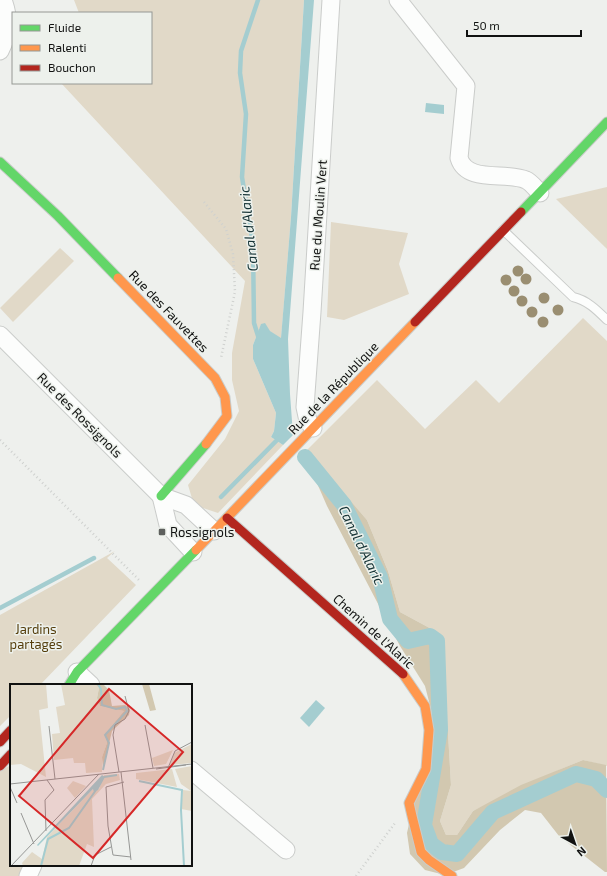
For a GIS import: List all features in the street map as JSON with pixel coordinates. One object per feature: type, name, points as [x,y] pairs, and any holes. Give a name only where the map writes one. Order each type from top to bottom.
[{"type":"street","points":[[0,51],[5,40],[8,25],[3,0]]},
{"type":"street","name":"Rue du Moulin Vert","points":[[309,432],[305,407],[332,0]]},
{"type":"street","points":[[398,0],[466,86],[459,158],[461,164],[472,173],[518,177],[528,180],[540,193]]},
{"type":"street","name":"Rue de la République","points":[[62,684],[73,679],[193,552],[214,532],[607,122]]},
{"type":"street","name":"Rue des Fauvettes","points":[[0,162],[58,216],[215,378],[225,397],[227,416],[203,448],[160,496]]},
{"type":"street","name":"Rue des Rossignols","points":[[0,335],[160,496],[186,506],[214,532]]},
{"type":"street","name":"Rue des Rossignols","points":[[160,496],[168,525],[193,552]]},
{"type":"street","name":"Chemin de l'Alaric","points":[[227,518],[404,674],[425,706],[429,730],[426,769],[410,803]]},
{"type":"street","points":[[73,679],[88,684]]},
{"type":"street","points":[[0,766],[10,755]]},
{"type":"street","points":[[192,771],[286,850]]},
{"type":"street","points":[[410,803],[421,852],[429,860],[452,876]]},
{"type":"street","points":[[28,876],[33,866]]},
{"type":"lane","points":[[502,230],[573,297],[580,299],[596,309],[607,320]]},
{"type":"path","points":[[204,202],[226,229],[233,254],[235,292],[220,363],[215,378]]},
{"type":"path","points":[[0,440],[153,594]]},
{"type":"path","points":[[356,876],[410,803]]},
{"type":"green space","points":[[74,0],[304,0],[291,217],[281,339],[261,325],[253,345],[253,359],[276,413],[274,431],[271,437],[283,445],[218,513],[194,505],[188,485],[225,439],[239,411],[232,380],[232,353],[245,281],[62,84],[152,84],[152,12],[79,12]]},
{"type":"green space","points":[[607,187],[607,249],[556,199]]},
{"type":"green space","points":[[331,222],[408,233],[399,264],[409,294],[344,320],[327,317]]},
{"type":"green space","points":[[60,248],[74,261],[13,322],[0,308]]},
{"type":"green space","points":[[583,318],[607,341],[607,766],[583,760],[561,769],[473,811],[457,835],[446,835],[440,821],[451,785],[443,646],[437,632],[400,612],[388,571],[367,520],[306,451],[377,380],[425,429],[476,380],[499,403]]},
{"type":"green space","name":"Jardins partagés","points":[[115,551],[107,558],[136,585],[41,684],[10,684],[10,716],[0,726],[0,615]]},
{"type":"green space","points":[[10,766],[10,866],[27,866],[22,876],[0,876],[0,771]]},
{"type":"shaded area","points":[[322,468],[367,520],[388,571],[400,612],[437,632],[443,646],[451,785],[440,821],[446,835],[457,835],[473,811],[521,785],[583,760],[606,765],[607,872],[559,836],[541,813],[525,810],[500,830],[464,868],[445,875],[425,870],[410,854],[407,833],[433,717],[425,686],[400,646],[327,506],[313,474],[319,473]]},
{"type":"water","points":[[304,0],[314,0],[288,339],[293,435],[283,445],[271,437],[274,431],[276,413],[253,359],[253,345],[261,324],[265,323],[270,331],[281,338],[291,217]]},
{"type":"water","points":[[426,103],[444,105],[444,114],[425,112]]},
{"type":"water","points":[[306,451],[322,468],[319,473],[313,474],[298,460]]},
{"type":"water","points":[[316,700],[325,708],[309,727],[300,718]]},
{"type":"waterway","name":"Canal d'Alaric","points":[[258,0],[241,51],[240,73],[246,114],[242,177],[253,245],[254,323],[259,339]]},
{"type":"waterway","points":[[221,497],[280,437]]},
{"type":"waterway","name":"Canal d'Alaric","points":[[305,457],[344,505],[380,577],[390,619],[408,641],[430,636],[437,641],[440,730],[424,825],[431,844],[442,852],[457,854],[493,812],[576,774],[596,779],[607,790]]},
{"type":"waterway","points":[[0,608],[94,558]]},
{"type":"traffic: fast","points":[[521,212],[607,122]]},
{"type":"traffic: fast","points":[[0,162],[58,216],[118,278]]},
{"type":"traffic: fast","points":[[161,496],[206,444]]},
{"type":"traffic: fast","points":[[70,684],[77,672],[196,550]]},
{"type":"traffic: slow","points":[[118,278],[215,378],[225,397],[227,416],[206,444]]},
{"type":"traffic: slow","points":[[196,550],[415,322]]},
{"type":"traffic: slow","points":[[403,674],[425,706],[429,730],[426,769],[409,803],[412,816],[421,852],[429,860],[452,876]]},
{"type":"traffic: jam","points":[[415,322],[521,212]]},
{"type":"traffic: jam","points":[[227,518],[403,674]]},
{"type":"traffic: jam","points":[[0,742],[10,731]]},
{"type":"traffic: jam","points":[[0,766],[10,755]]},
{"type":"place","name":"Rossignols","points":[[162,532]]}]
